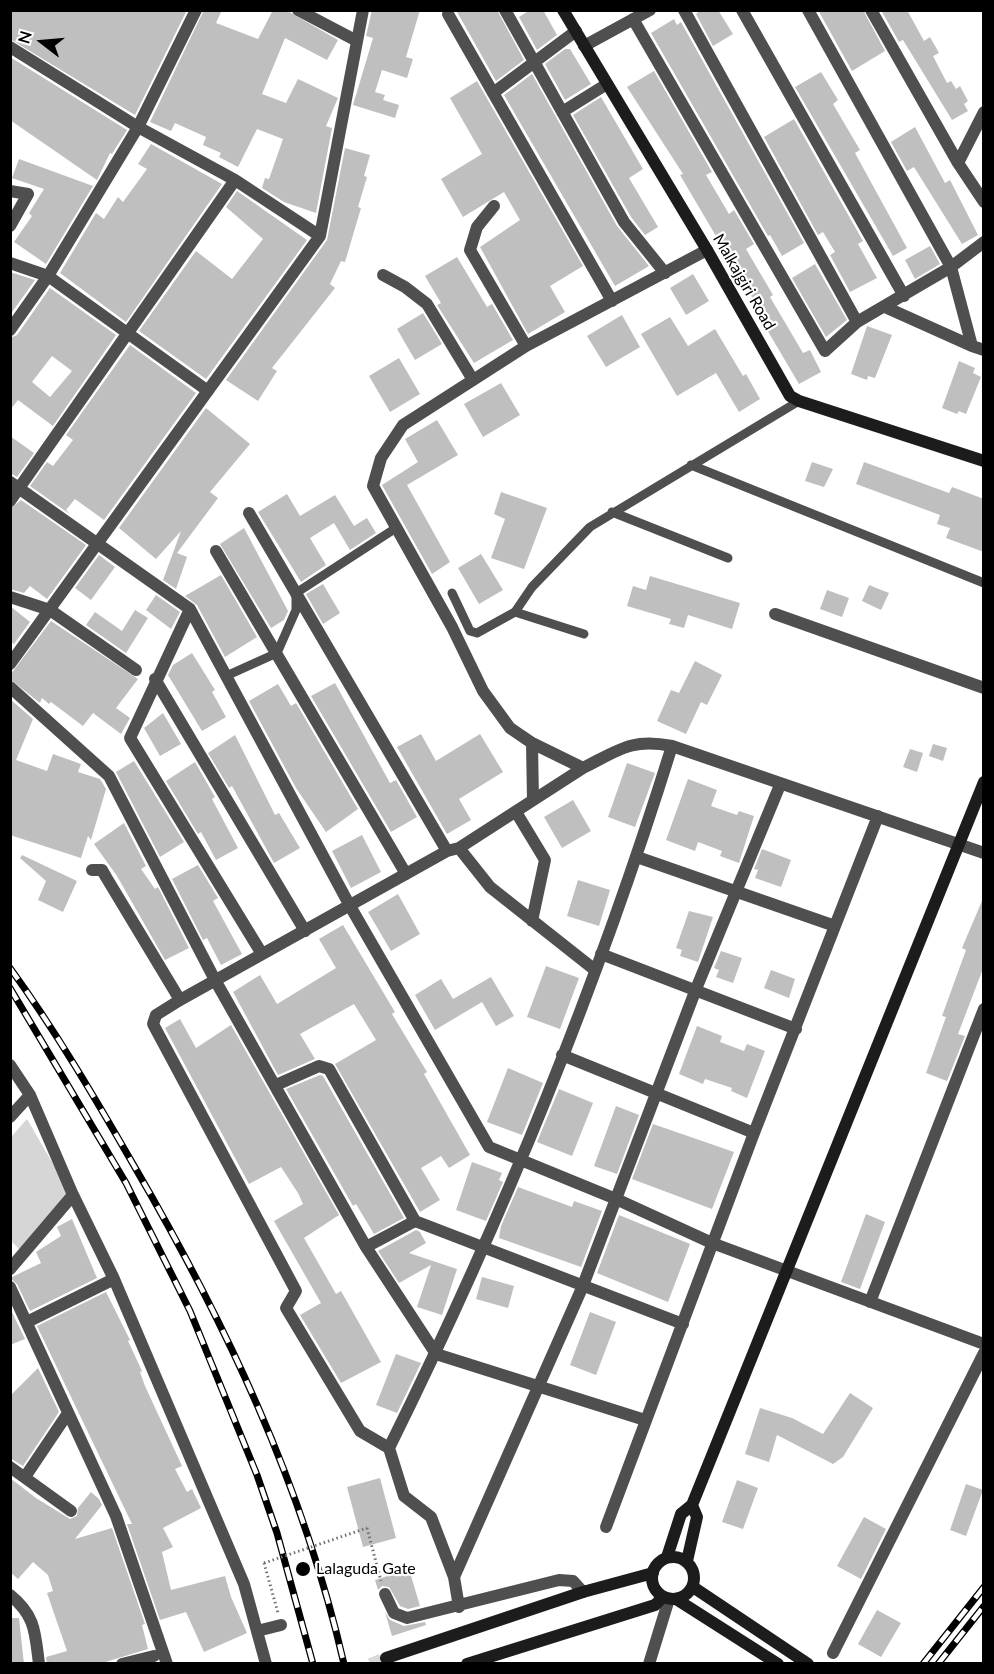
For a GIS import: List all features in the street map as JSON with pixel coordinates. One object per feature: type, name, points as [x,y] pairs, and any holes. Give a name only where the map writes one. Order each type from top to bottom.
[{"type":"street","points":[[10,330],[48,276],[138,127],[196,10]]},
{"type":"street","points":[[298,10],[357,41]]},
{"type":"street","points":[[10,664],[320,236],[363,10]]},
{"type":"street","points":[[505,10],[624,222],[643,242],[664,273]]},
{"type":"street","name":"Malkajgiri Road","points":[[563,10],[707,250],[790,396],[984,461]]},
{"type":"street","points":[[584,46],[650,10]]},
{"type":"street","points":[[684,10],[857,322]]},
{"type":"street","points":[[742,10],[904,296]]},
{"type":"street","points":[[808,10],[951,267],[978,348]]},
{"type":"street","points":[[871,10],[958,163],[984,202]]},
{"type":"street","points":[[448,14],[612,301]]},
{"type":"street","points":[[633,19],[825,351],[857,322],[951,267],[984,242]]},
{"type":"street","points":[[493,93],[576,31]]},
{"type":"street","points":[[10,48],[138,127],[235,180],[320,236]]},
{"type":"street","points":[[562,112],[607,84]]},
{"type":"street","points":[[958,163],[984,112]]},
{"type":"street","points":[[10,501],[15,485],[130,333],[235,180]]},
{"type":"street","points":[[10,191],[28,195],[10,226]]},
{"type":"street","points":[[494,206],[477,227],[470,250],[526,346]]},
{"type":"street","points":[[583,768],[532,743],[510,728],[483,691],[452,627],[373,486],[381,458],[403,424],[526,346],[707,250]]},
{"type":"street","points":[[10,263],[48,276],[208,391]]},
{"type":"street","points":[[383,275],[405,287],[427,304],[473,380]]},
{"type":"street","points":[[885,307],[978,348]]},
{"type":"street","points":[[15,485],[190,609],[350,906],[489,1147],[784,1272],[984,1344]]},
{"type":"street","points":[[249,513],[453,849],[490,887],[595,970]]},
{"type":"street","points":[[216,550],[406,874]]},
{"type":"street","points":[[10,597],[50,610],[135,670]]},
{"type":"street","points":[[190,609],[155,679],[130,738],[262,954]]},
{"type":"street","points":[[775,614],[984,688]]},
{"type":"street","points":[[155,679],[305,931]]},
{"type":"street","points":[[10,687],[109,776],[215,980],[366,1247],[436,1354],[645,1420]]},
{"type":"street","points":[[459,1606],[454,1577],[431,1517],[404,1496],[389,1448],[360,1431],[286,1308],[296,1291],[157,1033],[153,1024],[156,1015],[453,849],[516,812],[583,768],[630,744],[648,742],[672,746],[984,853]]},
{"type":"street","points":[[532,743],[533,800]]},
{"type":"street","points":[[389,1448],[436,1354],[484,1248],[562,1055],[637,857],[672,746]]},
{"type":"street","points":[[667,1557],[681,1514],[692,1505],[784,1272],[984,782]]},
{"type":"street","points":[[454,1577],[582,1288],[696,989],[780,784]]},
{"type":"street","points":[[516,812],[545,860],[532,921]]},
{"type":"street","points":[[606,1527],[754,1133],[878,816]]},
{"type":"street","points":[[637,857],[835,927]]},
{"type":"street","points":[[92,870],[102,870],[180,1000]]},
{"type":"street","points":[[601,954],[796,1029]]},
{"type":"street","points":[[870,1302],[984,1009]]},
{"type":"street","points":[[562,1055],[754,1133]]},
{"type":"street","points":[[10,1065],[30,1095],[73,1195],[114,1279],[244,1584],[266,1664]]},
{"type":"street","points":[[276,1085],[319,1066],[329,1069],[415,1221],[582,1288],[683,1324]]},
{"type":"street","points":[[10,1117],[30,1095]]},
{"type":"street","points":[[10,1269],[73,1195]]},
{"type":"street","points":[[366,1247],[415,1221]]},
{"type":"street","points":[[27,1322],[114,1279]]},
{"type":"street","points":[[10,1287],[116,1516],[167,1664]]},
{"type":"street","points":[[833,1653],[984,1353]]},
{"type":"street","points":[[25,1477],[68,1413]]},
{"type":"street","points":[[10,1467],[72,1511]]},
{"type":"street","points":[[687,1561],[697,1517],[692,1505]]},
{"type":"street","points":[[467,1664],[655,1605],[670,1598],[688,1593],[693,1587],[694,1573],[687,1561],[681,1557],[667,1557],[660,1560],[652,1573],[654,1586],[670,1598],[778,1664]]},
{"type":"street","points":[[386,1658],[583,1592],[652,1573]]},
{"type":"street","points":[[385,1594],[394,1612],[407,1618],[559,1580],[573,1581],[583,1592]]},
{"type":"street","points":[[693,1587],[808,1664]]},
{"type":"street","points":[[10,1595],[22,1605],[35,1625],[39,1664]]},
{"type":"street","points":[[649,1664],[670,1598]]},
{"type":"street","points":[[257,1631],[281,1625]]},
{"type":"street","points":[[122,1664],[152,1660],[160,1642]]},
{"type":"lane","points":[[452,593],[470,631],[477,633],[515,612],[532,587],[575,541],[612,512],[800,401]]},
{"type":"lane","points":[[691,465],[984,583]]},
{"type":"lane","points":[[612,512],[728,558]]},
{"type":"lane","points":[[226,675],[277,653],[296,610],[296,593],[396,528]]},
{"type":"lane","points":[[515,612],[584,634]]},
{"type":"path","points":[[281,1625],[264,1563],[367,1528],[385,1594]]},
{"type":"shaded area","points":[[27,1119],[71,1195],[21,1251],[11,1241],[11,1137]]},
{"type":"building","points":[[10,10],[187,10],[135,115],[10,39]]},
{"type":"building","points":[[204,10],[222,10],[216,23],[258,39],[273,10],[286,10],[338,40],[327,60],[285,38],[262,94],[286,103],[298,79],[338,98],[326,126],[332,128],[316,213],[284,202],[262,188],[265,178],[269,179],[283,139],[257,129],[238,167],[219,157],[221,153],[203,145],[206,137],[175,123],[171,131],[150,122]]},
{"type":"building","points":[[372,10],[420,10],[406,57],[413,59],[407,78],[382,70],[375,92],[385,95],[383,100],[399,105],[395,118],[353,105],[373,38],[366,36]]},
{"type":"building","points":[[456,10],[497,10],[524,60],[496,81]]},
{"type":"building","points":[[530,10],[543,10],[557,35],[537,50],[519,17]]},
{"type":"building","points":[[701,10],[718,10],[733,34],[713,46],[696,14]]},
{"type":"building","points":[[818,10],[863,10],[885,51],[852,71]]},
{"type":"building","points":[[881,10],[907,10],[924,41],[930,37],[939,53],[933,56],[947,83],[951,81],[956,89],[960,86],[968,101],[964,104],[968,111],[952,120],[903,40],[899,42]]},
{"type":"building","points":[[674,19],[677,25],[681,22],[804,243],[782,256],[770,235],[768,236],[651,33]]},
{"type":"building","points":[[565,49],[570,49],[591,84],[565,100],[545,64]]},
{"type":"building","points":[[10,57],[127,130],[112,154],[110,153],[97,180],[10,120]]},
{"type":"building","points":[[654,71],[712,172],[706,175],[729,214],[734,210],[754,244],[746,249],[773,295],[770,297],[803,353],[810,350],[821,372],[799,384],[763,323],[766,321],[680,175],[683,174],[627,87]]},
{"type":"building","points":[[821,72],[838,100],[833,104],[860,150],[855,153],[907,248],[893,256],[795,87]]},
{"type":"building","points":[[532,74],[617,226],[649,266],[615,286],[504,95]]},
{"type":"building","points":[[477,81],[583,266],[550,286],[565,312],[528,334],[480,247],[520,220],[504,192],[463,217],[441,179],[482,154],[450,98]]},
{"type":"building","points":[[601,97],[643,169],[629,178],[658,227],[645,235],[631,217],[573,115]]},
{"type":"building","points":[[794,119],[863,241],[858,244],[877,278],[850,292],[830,255],[835,252],[823,232],[818,235],[764,137]]},
{"type":"building","points":[[915,127],[945,183],[950,180],[978,235],[962,244],[914,167],[907,171],[891,142]]},
{"type":"building","points":[[151,144],[222,184],[126,322],[60,273],[96,213],[104,219],[118,197],[123,202],[147,169],[138,164]]},
{"type":"building","points":[[345,148],[370,155],[364,176],[367,177],[358,207],[361,208],[345,262],[341,261],[330,284],[335,288],[272,368],[277,371],[258,401],[226,380],[327,240]]},
{"type":"building","points":[[19,159],[93,186],[46,264],[14,242],[32,216],[29,213],[44,189],[12,178]]},
{"type":"building","points":[[237,191],[307,240],[206,379],[139,331],[196,251],[232,279],[263,239],[226,207]]},
{"type":"building","points":[[930,246],[940,264],[915,279],[905,260]]},
{"type":"building","points":[[457,257],[487,307],[492,304],[513,340],[474,363],[437,305],[441,303],[425,276]]},
{"type":"building","points":[[815,264],[847,320],[826,337],[792,278]]},
{"type":"building","points":[[10,272],[35,280],[10,315]]},
{"type":"building","points":[[693,274],[709,301],[686,315],[670,288]]},
{"type":"building","points":[[50,288],[116,335],[53,426],[18,400],[10,410],[10,338],[17,335]],"holes":[[[52,356],[72,371],[50,397],[32,382]]]},
{"type":"building","points":[[423,313],[442,344],[415,360],[397,329]]},
{"type":"building","points":[[622,315],[640,347],[606,367],[587,336]]},
{"type":"building","points":[[670,317],[688,346],[715,329],[743,376],[746,374],[760,399],[739,412],[716,373],[677,396],[641,334]]},
{"type":"building","points":[[867,326],[892,335],[875,378],[868,376],[867,380],[851,374]]},
{"type":"building","points":[[130,345],[196,393],[104,520],[75,499],[66,510],[71,515],[30,486],[47,462],[53,466],[73,440],[66,435]]},
{"type":"building","points":[[399,358],[420,394],[390,412],[369,376]]},
{"type":"building","points":[[959,361],[975,368],[973,373],[981,377],[966,414],[959,411],[957,414],[942,408]]},
{"type":"building","points":[[501,383],[520,415],[483,437],[464,404]]},
{"type":"building","points":[[206,408],[250,444],[210,492],[218,498],[177,553],[187,557],[176,589],[163,580],[181,531],[156,559],[119,528]]},
{"type":"building","points":[[437,420],[458,455],[407,485],[450,562],[432,574],[382,485],[418,462],[405,439]]},
{"type":"building","points":[[10,436],[34,453],[17,477],[10,473]]},
{"type":"building","points":[[812,462],[833,469],[824,487],[805,481]]},
{"type":"building","points":[[864,462],[949,493],[952,487],[984,499],[984,552],[946,538],[950,528],[937,524],[940,515],[856,484]]},
{"type":"building","points":[[501,492],[547,508],[524,569],[491,558],[505,519],[494,514]]},
{"type":"building","points":[[287,494],[300,516],[335,495],[354,526],[367,518],[376,533],[350,550],[334,523],[310,538],[326,565],[301,582],[258,512]]},
{"type":"building","points":[[21,500],[86,545],[47,599],[30,586],[24,593],[10,589],[10,509]]},
{"type":"building","points":[[244,528],[288,611],[284,620],[271,628],[220,544]]},
{"type":"building","points":[[481,554],[503,590],[479,604],[458,568]]},
{"type":"building","points":[[99,555],[115,567],[91,600],[75,588]]},
{"type":"building","points":[[221,575],[257,637],[225,657],[197,605],[185,596]]},
{"type":"building","points":[[650,576],[740,603],[732,629],[688,615],[684,628],[669,624],[671,619],[627,606],[633,586],[646,590]]},
{"type":"building","points":[[323,584],[340,613],[323,624],[306,594]]},
{"type":"building","points":[[869,585],[889,593],[881,610],[862,601]]},
{"type":"building","points":[[827,590],[849,598],[842,617],[820,609]]},
{"type":"building","points":[[156,595],[180,612],[171,629],[146,610]]},
{"type":"building","points":[[10,606],[30,622],[14,644],[10,641]]},
{"type":"building","points":[[135,610],[148,618],[126,653],[86,625],[95,612],[122,631]]},
{"type":"building","points":[[51,621],[138,679],[116,708],[130,718],[121,734],[93,713],[83,726],[51,702],[49,704],[42,698],[40,703],[10,679],[10,675]]},
{"type":"building","points":[[192,653],[215,690],[212,692],[226,717],[202,731],[168,675],[173,665]]},
{"type":"building","points":[[695,661],[722,675],[707,705],[701,702],[686,734],[657,721],[671,690],[679,693]]},
{"type":"building","points":[[335,683],[390,783],[396,780],[417,817],[391,832],[311,696]]},
{"type":"building","points":[[278,684],[291,706],[296,703],[358,809],[326,832],[296,788],[249,701]]},
{"type":"building","points":[[10,699],[33,719],[16,760],[47,771],[53,754],[81,764],[78,772],[100,779],[106,789],[91,840],[88,836],[81,858],[10,835]]},
{"type":"building","points":[[163,713],[181,744],[160,756],[144,728]]},
{"type":"building","points":[[421,734],[436,761],[480,734],[503,772],[459,799],[471,820],[447,834],[397,747]]},
{"type":"building","points":[[235,735],[275,815],[279,813],[300,848],[274,863],[232,786],[229,788],[208,753]]},
{"type":"building","points":[[933,744],[947,748],[943,761],[929,756]]},
{"type":"building","points":[[910,749],[923,753],[917,772],[903,767]]},
{"type":"building","points":[[134,761],[184,842],[160,857],[116,772]]},
{"type":"building","points":[[195,762],[215,797],[212,799],[238,848],[216,860],[201,832],[198,834],[166,781]]},
{"type":"building","points":[[627,763],[655,773],[635,827],[608,817]]},
{"type":"building","points":[[688,779],[717,790],[711,806],[737,815],[739,811],[754,816],[739,863],[720,856],[722,851],[698,842],[695,851],[666,840]]},
{"type":"building","points":[[573,800],[591,831],[562,848],[544,817]]},
{"type":"building","points":[[124,823],[146,866],[141,869],[155,889],[158,887],[189,948],[165,960],[117,876],[94,844]]},
{"type":"building","points":[[362,835],[381,872],[351,888],[332,851]]},
{"type":"building","points":[[762,849],[791,860],[781,887],[755,878],[758,870],[754,869]]},
{"type":"building","points":[[22,855],[77,881],[63,912],[38,900],[46,881],[20,858]]},
{"type":"building","points":[[198,865],[218,898],[213,901],[242,954],[221,965],[207,938],[203,940],[172,879]]},
{"type":"building","points":[[578,880],[610,890],[599,926],[567,916]]},
{"type":"building","points":[[398,894],[420,934],[391,951],[368,912]]},
{"type":"building","points":[[984,896],[984,966],[958,1034],[965,1036],[947,1081],[926,1073],[946,1017],[942,1016],[966,950],[962,948]]},
{"type":"building","points":[[689,911],[713,917],[698,962],[680,956],[682,950],[676,948]]},
{"type":"building","points":[[343,925],[395,1012],[392,1014],[427,1072],[424,1074],[470,1155],[449,1168],[441,1156],[421,1168],[440,1200],[420,1212],[335,1064],[376,1040],[354,1004],[300,1034],[315,1059],[278,1075],[233,992],[260,975],[277,1004],[336,968],[319,939]]},
{"type":"building","points":[[721,951],[742,958],[733,983],[716,977],[719,970],[714,968]]},
{"type":"building","points":[[546,966],[579,978],[560,1029],[527,1017]]},
{"type":"building","points":[[771,970],[795,979],[789,998],[764,988]]},
{"type":"building","points":[[491,977],[514,1016],[496,1026],[482,1002],[435,1030],[415,995],[441,979],[453,999]]},
{"type":"building","points":[[180,1019],[196,1048],[231,1025],[339,1215],[304,1238],[336,1294],[341,1291],[381,1362],[341,1383],[300,1315],[321,1303],[274,1221],[303,1204],[281,1167],[249,1184],[165,1028]]},
{"type":"building","points":[[697,1026],[722,1036],[720,1042],[744,1051],[747,1044],[765,1051],[747,1098],[731,1091],[732,1088],[705,1079],[703,1084],[679,1074]]},
{"type":"building","points":[[508,1068],[543,1083],[522,1135],[487,1122]]},
{"type":"building","points":[[320,1075],[323,1076],[404,1218],[374,1234],[356,1204],[353,1206],[286,1089]]},
{"type":"building","points":[[559,1089],[593,1103],[572,1156],[537,1142]]},
{"type":"building","points":[[616,1106],[639,1115],[617,1174],[594,1166]]},
{"type":"building","points":[[653,1124],[734,1152],[712,1209],[632,1179]]},
{"type":"building","points":[[472,1162],[502,1173],[499,1180],[503,1182],[486,1221],[456,1210]]},
{"type":"building","points":[[518,1187],[572,1207],[574,1201],[602,1211],[581,1267],[499,1238],[501,1226]]},
{"type":"building","points":[[866,1214],[885,1222],[860,1289],[841,1282]]},
{"type":"building","points":[[619,1215],[690,1244],[668,1302],[597,1273]]},
{"type":"building","points":[[72,1219],[97,1278],[30,1311],[17,1284],[10,1278],[41,1263],[36,1252],[61,1236],[57,1227]]},
{"type":"building","points":[[416,1230],[420,1232],[426,1243],[409,1253],[457,1269],[442,1315],[417,1307],[431,1265],[399,1283],[378,1251]]},
{"type":"building","points":[[482,1277],[514,1286],[508,1308],[476,1299]]},
{"type":"building","points":[[106,1292],[130,1340],[128,1341],[142,1371],[140,1372],[145,1386],[182,1466],[175,1469],[187,1492],[192,1489],[201,1508],[163,1528],[173,1547],[162,1552],[171,1590],[225,1576],[231,1597],[247,1633],[204,1652],[186,1612],[160,1620],[127,1524],[132,1524],[37,1326]]},
{"type":"building","points":[[10,1308],[25,1339],[10,1345]]},
{"type":"building","points":[[590,1312],[616,1322],[596,1375],[570,1365]]},
{"type":"building","points":[[396,1354],[421,1363],[397,1413],[376,1405]]},
{"type":"building","points":[[38,1368],[59,1412],[23,1466],[10,1458],[10,1396]]},
{"type":"building","points":[[850,1393],[873,1408],[843,1457],[833,1464],[777,1435],[769,1462],[745,1454],[760,1408],[792,1418],[823,1434]]},
{"type":"building","points":[[10,1478],[36,1498],[70,1519],[77,1516],[78,1508],[91,1492],[99,1499],[102,1505],[75,1539],[112,1528],[145,1624],[142,1625],[148,1649],[99,1664],[47,1664],[46,1657],[67,1651],[47,1593],[53,1591],[48,1575],[33,1562],[18,1579],[10,1572]]},
{"type":"building","points":[[380,1478],[396,1538],[363,1547],[347,1487]]},
{"type":"building","points":[[737,1480],[758,1488],[743,1529],[722,1522]]},
{"type":"building","points":[[966,1484],[983,1490],[966,1536],[950,1530]]},
{"type":"building","points":[[864,1517],[886,1529],[861,1579],[837,1566]]},
{"type":"building","points":[[409,1569],[420,1606],[408,1609],[400,1606],[389,1587],[382,1586],[378,1590],[375,1580]]},
{"type":"building","points":[[877,1610],[901,1623],[881,1657],[858,1644]]},
{"type":"building","points":[[385,1612],[390,1620],[404,1626],[425,1622],[426,1625],[392,1636]]},
{"type":"building","points":[[10,1618],[19,1618],[24,1664],[10,1664]]},
{"type":"tunnel","points":[[370,1664],[386,1658]]},
{"type":"railway","points":[[10,968],[59,1040],[119,1139],[167,1224],[229,1344],[258,1406],[307,1533],[344,1664]]},
{"type":"railway","points":[[10,988],[126,1183],[190,1311],[257,1475],[277,1533],[313,1664]]},
{"type":"railway","points":[[923,1664],[984,1587]]},
{"type":"railway","points":[[938,1664],[984,1606]]},
{"type":"place","name":"Lalaguda Gate","points":[[303,1569]]}]
